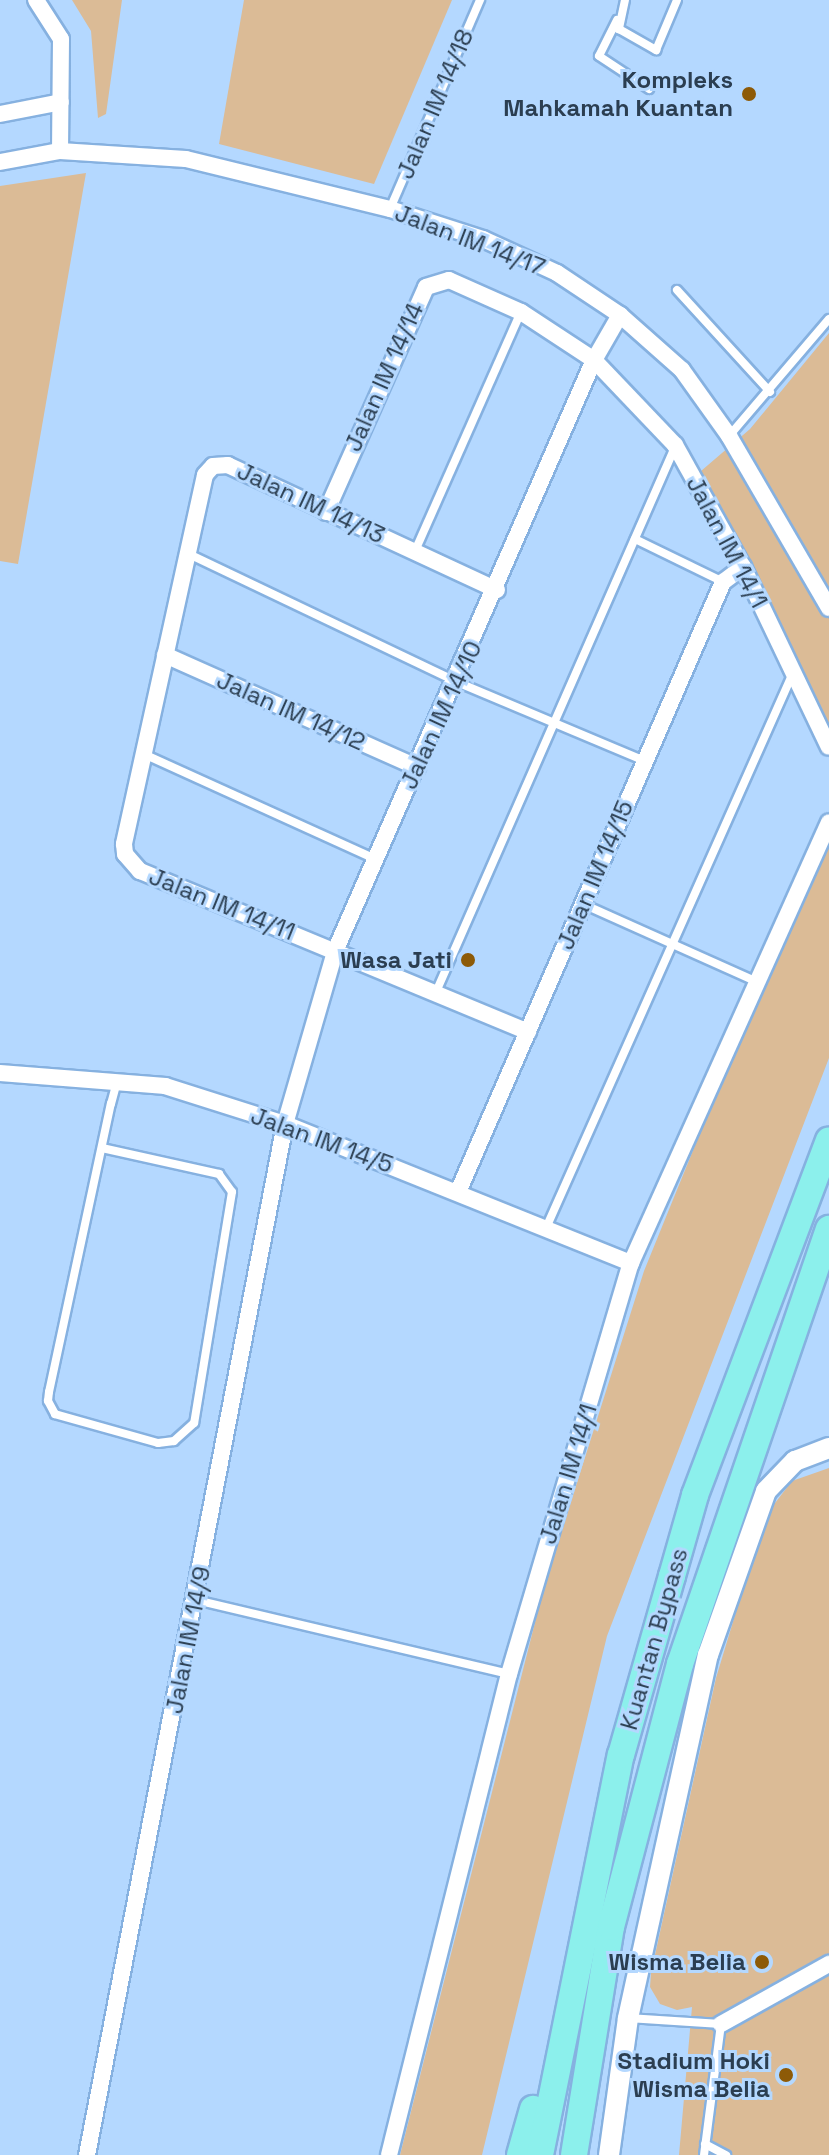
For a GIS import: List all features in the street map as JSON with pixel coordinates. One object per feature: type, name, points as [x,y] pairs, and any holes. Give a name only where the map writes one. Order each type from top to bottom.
[{"type":"highway","name":"Kuantan Bypass","points":[[540,2155],[571,1982],[621,1755],[695,1495],[829,1140]]},
{"type":"highway","name":"Kuantan Bypass","points":[[574,2155],[611,1927],[680,1664],[829,1229]]},
{"type":"highway","points":[[520,2155],[571,1982]]},
{"type":"highway","points":[[580,2155],[590,2065]]},
{"type":"street","points":[[36,0],[61,39],[60,151]]},
{"type":"street","points":[[0,114],[61,102]]},
{"type":"street","name":"Jalan IM 14/17","points":[[0,162],[60,151],[186,159],[390,209],[519,254],[620,315],[682,370],[729,436],[829,608]]},
{"type":"street","name":"Jalan IM 14/14","points":[[326,512],[426,287],[449,280],[521,312],[594,360]]},
{"type":"street","name":"Jalan IM 14/10","points":[[285,1124],[336,949],[457,682],[594,360],[620,315]]},
{"type":"street","name":"Jalan IM 14/1","points":[[594,360],[675,445],[743,567],[829,747]]},
{"type":"street","name":"Jalan IM 14/13","points":[[165,655],[205,475],[213,466],[228,465],[497,590]]},
{"type":"street","name":"Jalan IM 14/15","points":[[458,1192],[723,582],[743,567]]},
{"type":"street","name":"Jalan IM 14/11","points":[[165,655],[146,755],[124,844],[131,863],[528,1032]]},
{"type":"street","name":"Jalan IM 14/12","points":[[165,655],[417,767]]},
{"type":"street","name":"Jalan IM 14/1","points":[[389,2155],[509,1674],[631,1263],[829,822]]},
{"type":"street","name":"Jalan IM 14/5","points":[[0,1073],[165,1086],[285,1124],[631,1263]]},
{"type":"street","name":"Jalan IM 14/9","points":[[87,2155],[285,1124]]},
{"type":"street","points":[[609,2155],[628,2018],[708,1655],[746,1537],[781,1473],[829,1448]]},
{"type":"street","points":[[721,2024],[829,1964]]},
{"type":"lane","name":"Jalan IM 14/18","points":[[390,209],[480,0]]},
{"type":"lane","points":[[625,0],[599,56],[606,65],[649,89]]},
{"type":"lane","points":[[619,15],[619,29],[627,38],[656,50],[677,0]]},
{"type":"lane","points":[[677,290],[770,392]]},
{"type":"lane","points":[[415,551],[521,312]]},
{"type":"lane","points":[[729,436],[770,392],[829,319]]},
{"type":"lane","points":[[436,992],[675,445]]},
{"type":"lane","points":[[635,539],[723,582]]},
{"type":"lane","points":[[189,554],[457,682],[645,761]]},
{"type":"lane","points":[[546,1228],[793,672]]},
{"type":"lane","points":[[146,755],[376,859]]},
{"type":"lane","points":[[582,904],[758,982]]},
{"type":"lane","points":[[102,1148],[219,1174],[232,1192],[194,1423],[174,1441],[158,1443],[55,1414],[48,1401],[102,1148],[117,1081]]},
{"type":"lane","points":[[196,1600],[509,1674]]},
{"type":"lane","points":[[628,2018],[721,2024],[704,2155]]},
{"type":"lane","points":[[705,2144],[726,2155]]},
{"type":"shaded area","points":[[72,0],[122,0],[106,114],[98,118],[91,31]]},
{"type":"shaded area","points":[[244,0],[452,0],[374,184],[219,144]]},
{"type":"shaded area","points":[[86,173],[18,564],[0,561],[0,186]]},
{"type":"shaded area","points":[[829,333],[829,726],[701,471],[750,429]]},
{"type":"shaded area","points":[[829,842],[829,1058],[607,1636],[482,2155],[400,2155],[544,1587],[644,1271],[742,1030]]},
{"type":"shaded area","points":[[829,1468],[829,2155],[679,2155],[692,2007],[677,2010],[660,2004],[650,1987],[651,1973],[716,1678],[765,1516],[792,1481]]},
{"type":"place","name":"Kompleks Mahkamah Kuantan","points":[[749,94]]},
{"type":"place","name":"Wasa Jati","points":[[468,960]]},
{"type":"place","name":"Wisma Belia","points":[[762,1962]]},
{"type":"place","name":"Stadium Hoki Wisma Belia","points":[[786,2075]]}]
